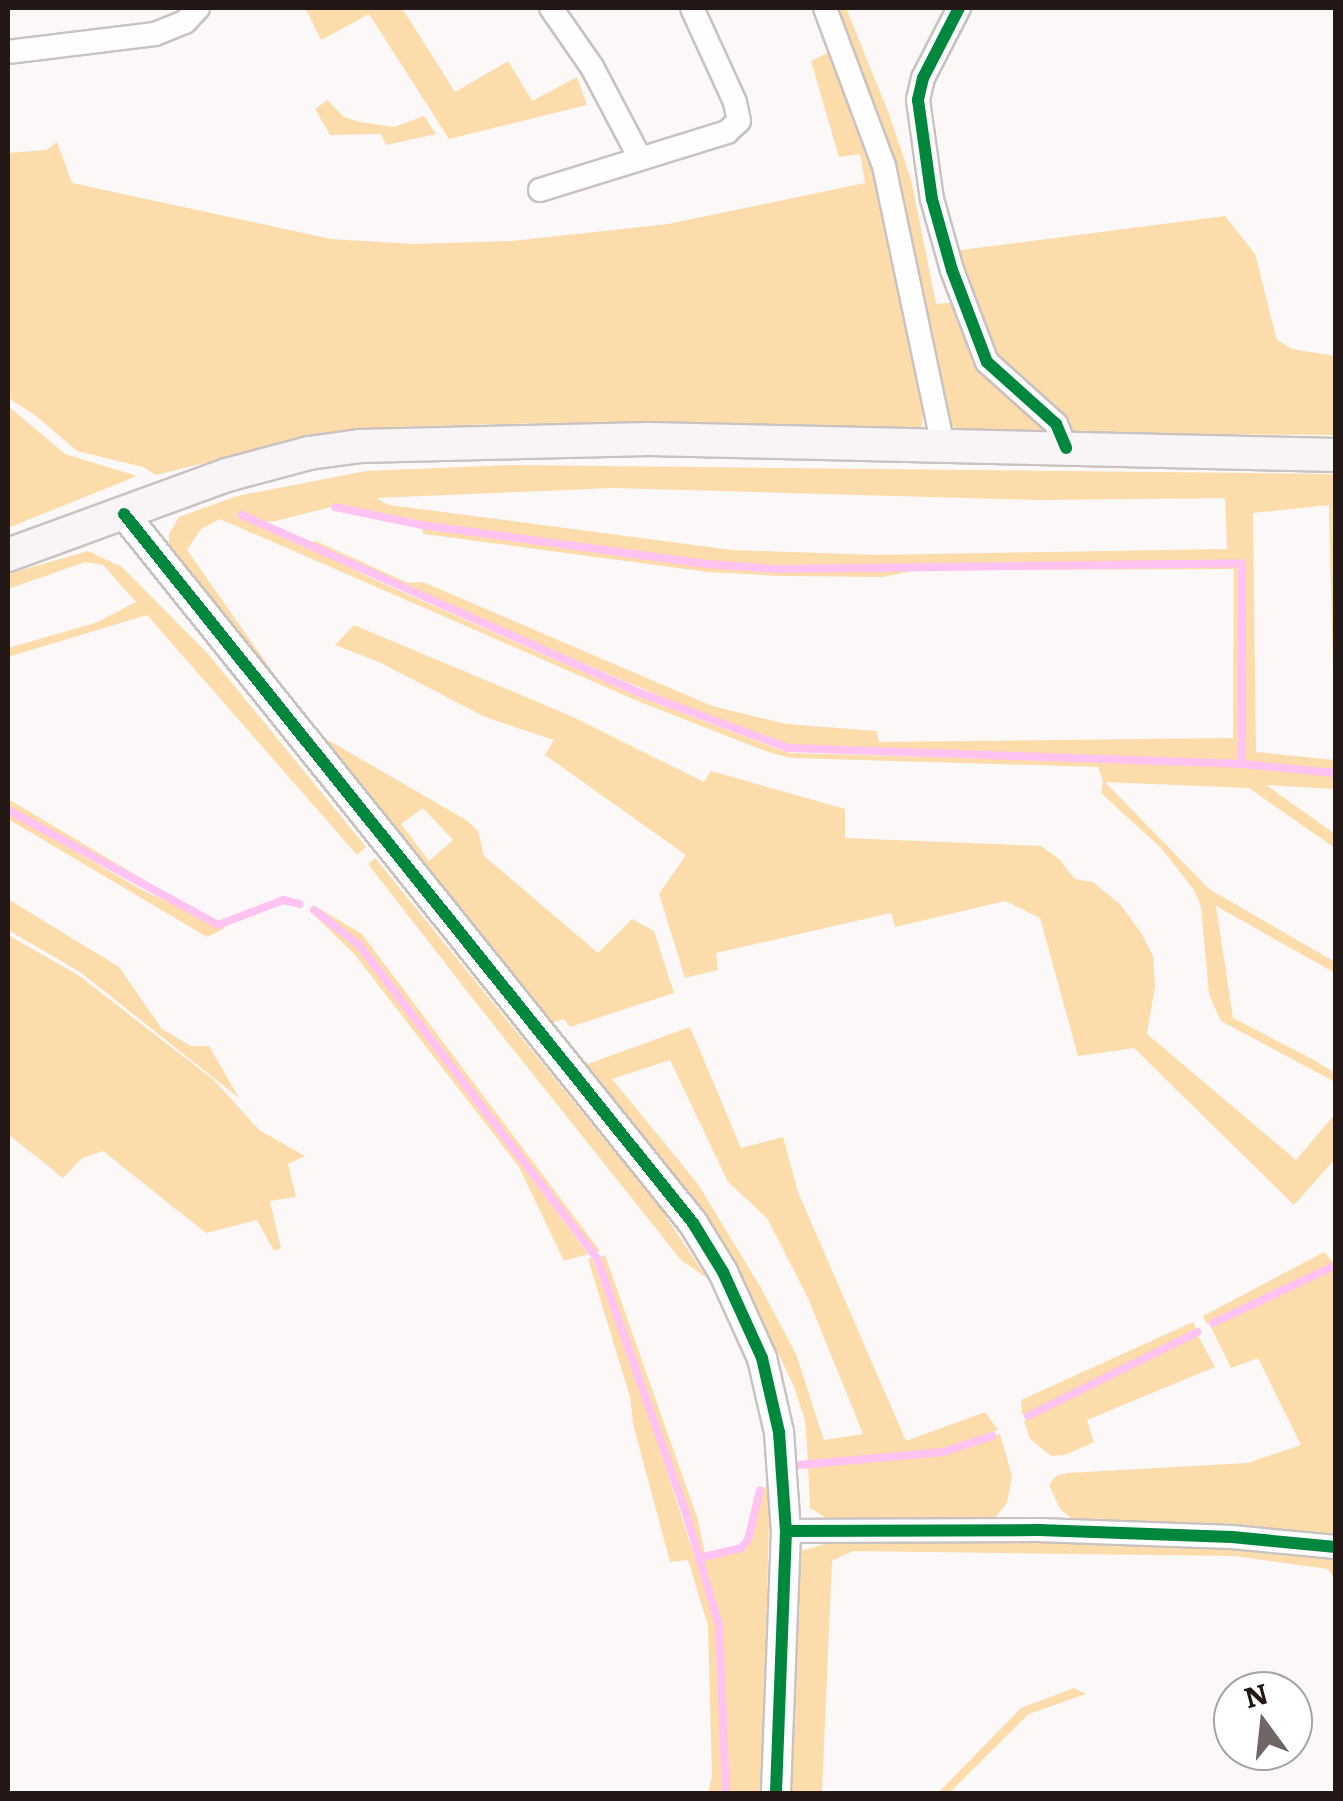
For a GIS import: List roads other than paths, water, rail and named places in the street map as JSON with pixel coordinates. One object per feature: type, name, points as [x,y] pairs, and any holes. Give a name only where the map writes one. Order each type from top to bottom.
[{"type":"main road","points":[[8,555],[227,475],[309,453],[360,446],[650,439],[1336,454]]},
{"type":"street","points":[[8,52],[154,34],[185,22],[198,8]]},
{"type":"street","points":[[551,8],[592,68],[639,156]]},
{"type":"street","points":[[540,190],[639,156],[727,132],[739,122],[692,8]]},
{"type":"street","points":[[825,8],[884,166],[943,448]]},
{"type":"street","points":[[958,8],[923,78],[918,100],[932,199],[957,284],[987,362],[1056,424],[1066,448]]},
{"type":"street","points":[[124,514],[693,1223],[723,1272],[762,1358],[779,1432],[786,1530],[776,1794]]},
{"type":"street","points":[[786,1530],[1039,1530],[1232,1537],[1336,1546]]},
{"type":"waterway","points":[[335,507],[422,525],[706,564],[777,569],[1242,563],[1242,764]]},
{"type":"waterway","points":[[242,515],[635,691],[788,748],[1242,764],[1336,773]]},
{"type":"waterway","points":[[8,810],[218,925],[283,900],[300,904]]},
{"type":"waterway","points":[[314,910],[360,946],[597,1258],[685,1510],[719,1625],[726,1794]]},
{"type":"waterway","points":[[1213,1323],[1336,1265]]},
{"type":"waterway","points":[[1028,1416],[1197,1332]]},
{"type":"waterway","points":[[798,1465],[943,1452],[992,1436]]},
{"type":"waterway","points":[[699,1558],[741,1548],[748,1540],[760,1490]]}]
